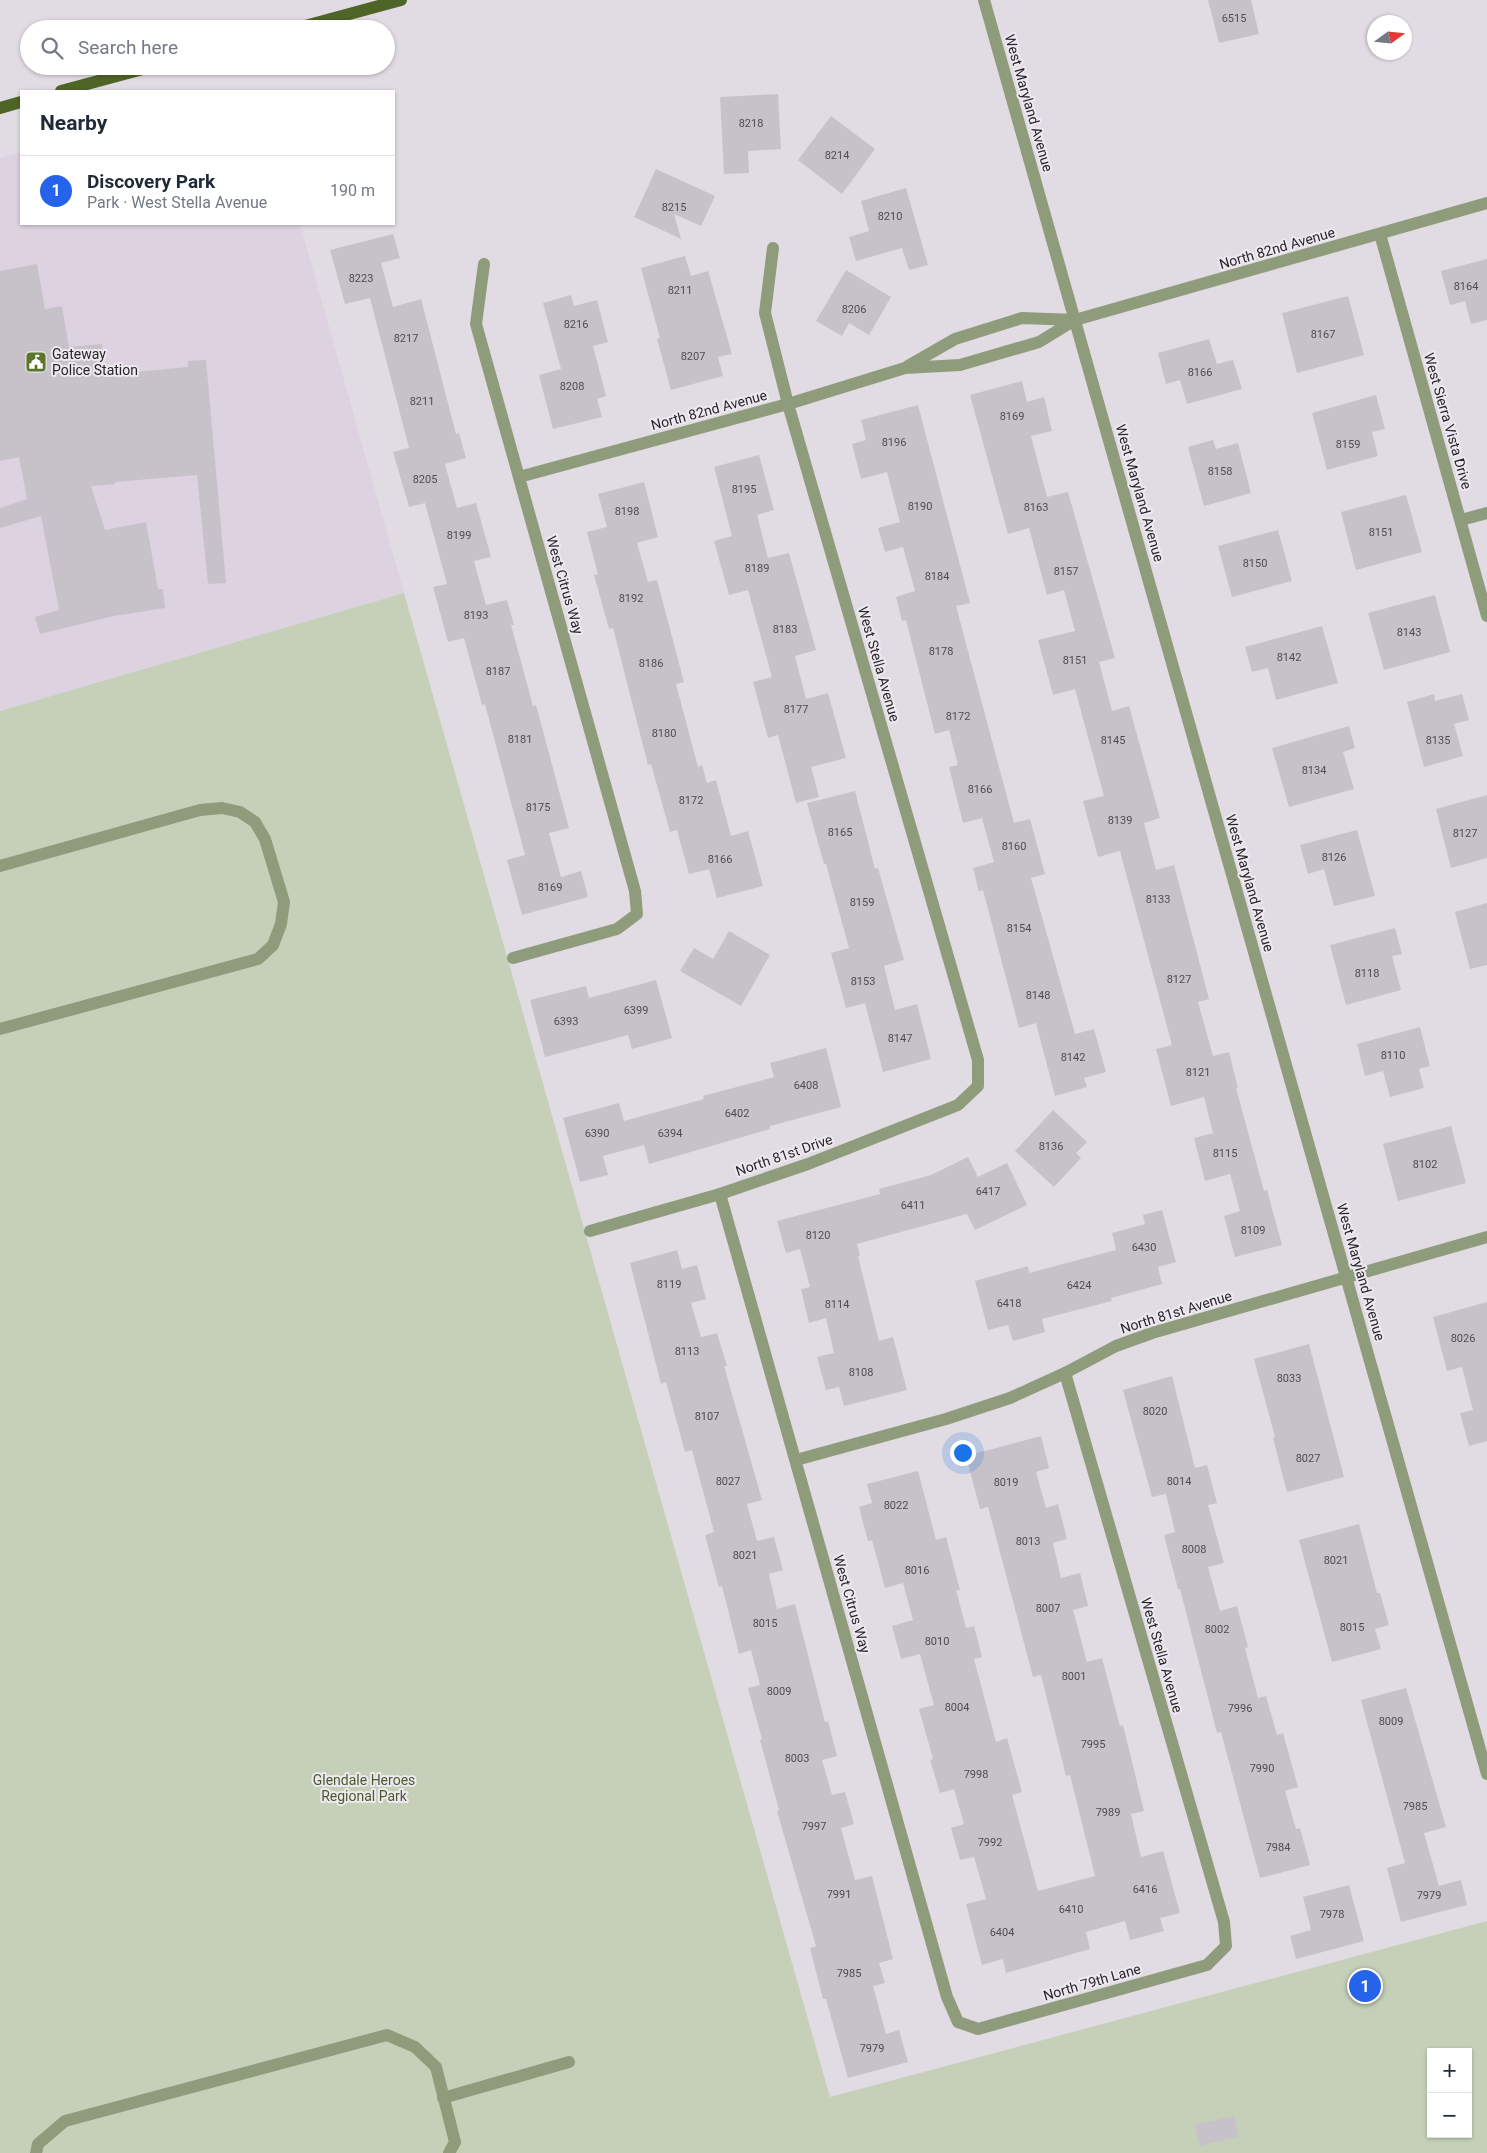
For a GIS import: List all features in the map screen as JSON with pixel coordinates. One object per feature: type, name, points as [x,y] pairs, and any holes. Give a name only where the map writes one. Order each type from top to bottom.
[{"type":"main road","points":[[327,20],[401,0]]},
{"type":"main road","points":[[65,90],[121,75]]},
{"type":"main road","points":[[0,108],[20,102]]},
{"type":"street","name":"West Maryland Avenue","points":[[984,0],[1487,1774]]},
{"type":"street","name":"North 82nd Avenue","points":[[905,368],[960,365],[1039,342],[1075,320],[1487,203]]},
{"type":"street","name":"West Sierra Vista Drive","points":[[1380,234],[1487,616]]},
{"type":"street","name":"West Stella Avenue","points":[[773,248],[765,312],[788,404],[978,1060],[978,1086]]},
{"type":"street","name":"West Citrus Way","points":[[484,264],[476,324],[635,891],[637,914],[617,929],[513,958]]},
{"type":"street","name":"North 82nd Avenue","points":[[519,477],[788,404],[905,368],[955,339],[1022,318],[1075,320]]},
{"type":"street","points":[[1461,520],[1487,513]]},
{"type":"street","points":[[0,866],[187,813],[222,808],[240,812],[255,822],[266,838],[284,902],[281,924],[273,945],[258,959],[0,1029]]},
{"type":"street","name":"North 81st Drive","points":[[590,1231],[720,1194],[808,1164],[958,1105],[978,1086]]},
{"type":"street","name":"West Citrus Way","points":[[720,1194],[947,1996],[958,2022]]},
{"type":"street","name":"North 81st Avenue","points":[[796,1460],[1010,1398],[1065,1373],[1116,1346],[1152,1333],[1487,1237]]},
{"type":"street","name":"West Stella Avenue","points":[[1065,1373],[1224,1922],[1226,1946]]},
{"type":"street","name":"North 79th Lane","points":[[958,2022],[978,2029],[1207,1965],[1226,1946]]},
{"type":"street","points":[[36,2153],[38,2144],[65,2121],[387,2035],[416,2047],[436,2067],[455,2142],[450,2153]]},
{"type":"street","points":[[443,2098],[570,2062]]},
{"type":"shaded area","points":[[20,152],[20,225],[300,225],[404,593],[0,711],[0,158]]},
{"type":"green space","name":"Glendale Heroes Regional Park","points":[[404,593],[830,2097],[1487,1921],[1487,2153],[0,2153],[0,711]]},
{"type":"building","points":[[1208,0],[1251,0],[1259,34],[1219,43]]},
{"type":"building","points":[[778,94],[781,149],[748,151],[749,173],[724,174],[720,97]]},
{"type":"building","points":[[831,116],[875,149],[842,194],[798,160]]},
{"type":"building","points":[[656,169],[715,196],[701,226],[674,214],[681,239],[634,217]]},
{"type":"building","points":[[906,188],[928,265],[909,270],[902,248],[856,261],[849,237],[869,231],[861,201]]},
{"type":"building","points":[[393,234],[400,258],[381,263],[393,307],[421,299],[456,434],[459,433],[466,458],[445,464],[457,508],[476,503],[491,557],[474,561],[486,605],[507,600],[514,625],[511,625],[533,706],[536,705],[569,828],[549,833],[561,877],[581,871],[588,897],[522,915],[507,860],[525,855],[485,704],[482,705],[464,638],[448,642],[433,587],[447,584],[425,503],[409,507],[393,452],[409,448],[370,298],[345,304],[330,250]]},
{"type":"building","points":[[685,256],[691,276],[708,271],[732,354],[718,357],[723,376],[671,390],[657,339],[660,338],[641,268]]},
{"type":"building","points":[[1487,259],[1487,320],[1471,324],[1465,301],[1450,305],[1441,271]]},
{"type":"building","points":[[37,264],[45,309],[62,306],[69,347],[102,344],[105,375],[188,367],[188,361],[206,360],[226,583],[208,584],[197,475],[115,482],[115,484],[91,486],[105,530],[146,522],[158,589],[163,589],[165,608],[114,616],[40,634],[35,617],[59,610],[41,516],[0,528],[0,508],[27,499],[19,457],[0,461],[0,271]]},
{"type":"building","points":[[846,270],[891,297],[869,335],[849,323],[842,336],[816,321]]},
{"type":"building","points":[[571,295],[574,306],[597,300],[608,342],[593,346],[606,396],[597,399],[602,417],[553,429],[539,375],[561,369],[543,303]]},
{"type":"building","points":[[1348,296],[1364,355],[1297,373],[1282,313]]},
{"type":"building","points":[[1209,339],[1217,364],[1233,360],[1242,389],[1187,404],[1180,380],[1166,384],[1158,353]]},
{"type":"building","points":[[1022,381],[1027,402],[1044,397],[1052,431],[1031,436],[1047,497],[1068,492],[1115,658],[1099,662],[1112,711],[1129,706],[1160,818],[1144,823],[1156,870],[1174,865],[1209,999],[1198,1002],[1213,1056],[1229,1052],[1238,1088],[1236,1088],[1264,1191],[1267,1190],[1282,1245],[1235,1257],[1224,1216],[1240,1211],[1230,1174],[1205,1181],[1194,1138],[1213,1133],[1204,1097],[1171,1106],[1156,1049],[1172,1045],[1120,851],[1098,857],[1083,801],[1104,796],[1075,689],[1053,695],[1038,640],[1075,631],[1064,590],[1047,595],[1029,528],[1008,534],[970,395]]},
{"type":"building","points":[[1376,395],[1385,429],[1372,432],[1378,456],[1327,470],[1312,413]]},
{"type":"building","points":[[918,405],[970,603],[956,606],[1014,823],[1030,819],[1045,874],[1031,878],[1075,1034],[1094,1029],[1106,1072],[1084,1078],[1087,1087],[1055,1096],[1036,1023],[1019,1028],[983,890],[979,892],[973,868],[994,862],[982,818],[963,823],[949,767],[958,765],[949,730],[935,734],[906,620],[902,621],[896,597],[915,591],[903,547],[885,552],[878,528],[900,522],[887,472],[861,479],[852,444],[866,440],[861,420]]},
{"type":"building","points":[[1213,440],[1216,449],[1238,443],[1251,493],[1204,506],[1188,447]]},
{"type":"building","points":[[759,455],[774,510],[757,515],[768,558],[789,553],[816,650],[795,656],[806,699],[828,693],[846,758],[811,767],[819,797],[796,803],[778,735],[768,738],[753,682],[772,677],[748,590],[729,595],[714,541],[732,536],[714,467]]},
{"type":"building","points":[[644,482],[658,537],[637,543],[648,582],[657,580],[684,682],[676,684],[698,767],[702,765],[707,783],[716,780],[731,836],[748,831],[763,886],[717,898],[709,869],[689,874],[677,830],[670,832],[651,764],[648,765],[613,628],[609,629],[594,575],[598,574],[587,532],[607,527],[598,494]]},
{"type":"building","points":[[1406,495],[1422,552],[1356,570],[1341,512]]},
{"type":"building","points":[[1278,530],[1292,581],[1232,597],[1218,546]]},
{"type":"building","points":[[1435,595],[1450,652],[1384,670],[1368,613]]},
{"type":"building","points":[[1322,626],[1338,683],[1276,700],[1268,668],[1252,672],[1245,647]]},
{"type":"building","points":[[1434,694],[1435,701],[1462,694],[1469,720],[1454,724],[1463,756],[1424,767],[1407,702]]},
{"type":"building","points":[[1349,726],[1355,748],[1343,752],[1354,789],[1289,807],[1272,748]]},
{"type":"building","points":[[855,791],[875,869],[878,868],[904,960],[884,966],[895,1010],[917,1004],[931,1059],[883,1072],[865,1003],[846,1008],[831,953],[849,948],[807,803]]},
{"type":"building","points":[[1487,795],[1487,858],[1451,868],[1436,809]]},
{"type":"building","points":[[1357,830],[1375,896],[1334,906],[1324,869],[1308,874],[1300,845]]},
{"type":"building","points":[[1487,903],[1487,965],[1470,969],[1455,912]]},
{"type":"building","points":[[1395,928],[1402,954],[1392,956],[1401,990],[1346,1005],[1330,945]]},
{"type":"building","points":[[729,931],[770,955],[741,1006],[680,971],[694,948],[713,959]]},
{"type":"building","points":[[656,980],[672,1038],[632,1049],[628,1035],[545,1057],[530,1000],[586,986],[589,998]]},
{"type":"building","points":[[1420,1027],[1430,1066],[1419,1069],[1424,1088],[1390,1097],[1383,1071],[1365,1076],[1357,1044]]},
{"type":"building","points":[[826,1048],[841,1107],[770,1126],[770,1129],[649,1164],[644,1145],[603,1156],[608,1175],[580,1182],[563,1118],[619,1103],[624,1121],[704,1099],[703,1096],[774,1077],[770,1063]]},
{"type":"building","points":[[1053,1110],[1087,1142],[1076,1153],[1081,1158],[1054,1187],[1015,1151]]},
{"type":"building","points":[[1451,1126],[1466,1183],[1398,1201],[1383,1144]]},
{"type":"building","points":[[968,1157],[978,1177],[1007,1163],[1027,1205],[975,1230],[967,1214],[857,1244],[860,1255],[858,1256],[879,1341],[893,1337],[907,1390],[844,1406],[839,1387],[826,1390],[817,1357],[834,1353],[826,1318],[809,1323],[801,1289],[810,1287],[800,1249],[786,1253],[777,1221],[880,1194],[879,1189],[931,1175]]},
{"type":"building","points":[[1162,1210],[1176,1262],[1158,1267],[1162,1284],[1111,1298],[1112,1301],[1042,1319],[1045,1332],[1013,1341],[1008,1325],[988,1330],[975,1281],[1028,1266],[1029,1273],[1116,1250],[1112,1233],[1145,1224],[1143,1215]]},
{"type":"building","points":[[677,1250],[682,1269],[697,1265],[706,1299],[691,1303],[701,1337],[717,1333],[727,1366],[724,1366],[762,1500],[747,1504],[757,1541],[774,1537],[783,1570],[769,1574],[777,1609],[795,1604],[825,1722],[828,1721],[837,1756],[822,1760],[832,1795],[845,1792],[854,1824],[841,1828],[855,1880],[872,1876],[893,1959],[879,1963],[885,1983],[873,1986],[886,2034],[899,2030],[908,2062],[848,2078],[826,1999],[823,1999],[810,1948],[816,1946],[777,1811],[779,1810],[748,1688],[760,1685],[751,1650],[739,1654],[722,1586],[719,1587],[705,1535],[714,1532],[692,1450],[685,1452],[666,1382],[661,1384],[630,1263]]},
{"type":"building","points":[[1487,1302],[1487,1441],[1469,1446],[1460,1413],[1473,1410],[1462,1367],[1447,1371],[1433,1317]]},
{"type":"building","points":[[1309,1344],[1344,1477],[1287,1492],[1273,1438],[1275,1437],[1254,1359]]},
{"type":"building","points":[[1172,1376],[1195,1468],[1207,1465],[1217,1503],[1208,1505],[1224,1563],[1208,1567],[1220,1611],[1237,1606],[1248,1647],[1245,1648],[1258,1698],[1266,1696],[1277,1735],[1283,1733],[1298,1787],[1285,1791],[1296,1829],[1300,1828],[1310,1865],[1260,1878],[1221,1732],[1217,1733],[1164,1535],[1175,1532],[1166,1494],[1152,1497],[1123,1390]]},
{"type":"building","points":[[1041,1436],[1049,1468],[1036,1472],[1046,1508],[1058,1504],[1067,1539],[1053,1543],[1061,1578],[1080,1573],[1088,1606],[1073,1610],[1087,1662],[1102,1658],[1120,1726],[1123,1725],[1144,1811],[1131,1814],[1141,1857],[1163,1851],[1180,1913],[1160,1918],[1164,1931],[1130,1940],[1125,1921],[1086,1932],[1090,1949],[1006,1973],[1003,1959],[982,1965],[966,1904],[986,1899],[974,1857],[960,1860],[951,1828],[964,1824],[954,1789],[940,1793],[930,1760],[933,1759],[919,1709],[934,1705],[920,1654],[901,1659],[892,1626],[913,1620],[903,1583],[885,1588],[872,1540],[868,1541],[859,1507],[872,1503],[867,1484],[918,1471],[936,1540],[946,1537],[960,1590],[956,1590],[966,1628],[974,1626],[982,1657],[974,1659],[996,1742],[1007,1738],[1022,1792],[1012,1795],[1038,1891],[1095,1876],[1070,1775],[1066,1776],[1041,1675],[1033,1677],[988,1507],[980,1509],[966,1456]]},
{"type":"building","points":[[1359,1524],[1377,1593],[1380,1593],[1389,1625],[1375,1629],[1381,1649],[1332,1662],[1299,1540]]},
{"type":"building","points":[[1406,1688],[1446,1827],[1424,1833],[1439,1886],[1461,1880],[1467,1905],[1401,1922],[1387,1868],[1405,1863],[1361,1700]]},
{"type":"building","points":[[1349,1885],[1364,1941],[1296,1959],[1290,1936],[1311,1930],[1303,1897]]},
{"type":"building","points":[[1234,2116],[1239,2136],[1200,2146],[1194,2125]]},
{"type":"place","name":"Gateway Police Station","points":[[36,362]]},
{"type":"place","name":"Discovery Park","points":[[1365,1986]]}]
